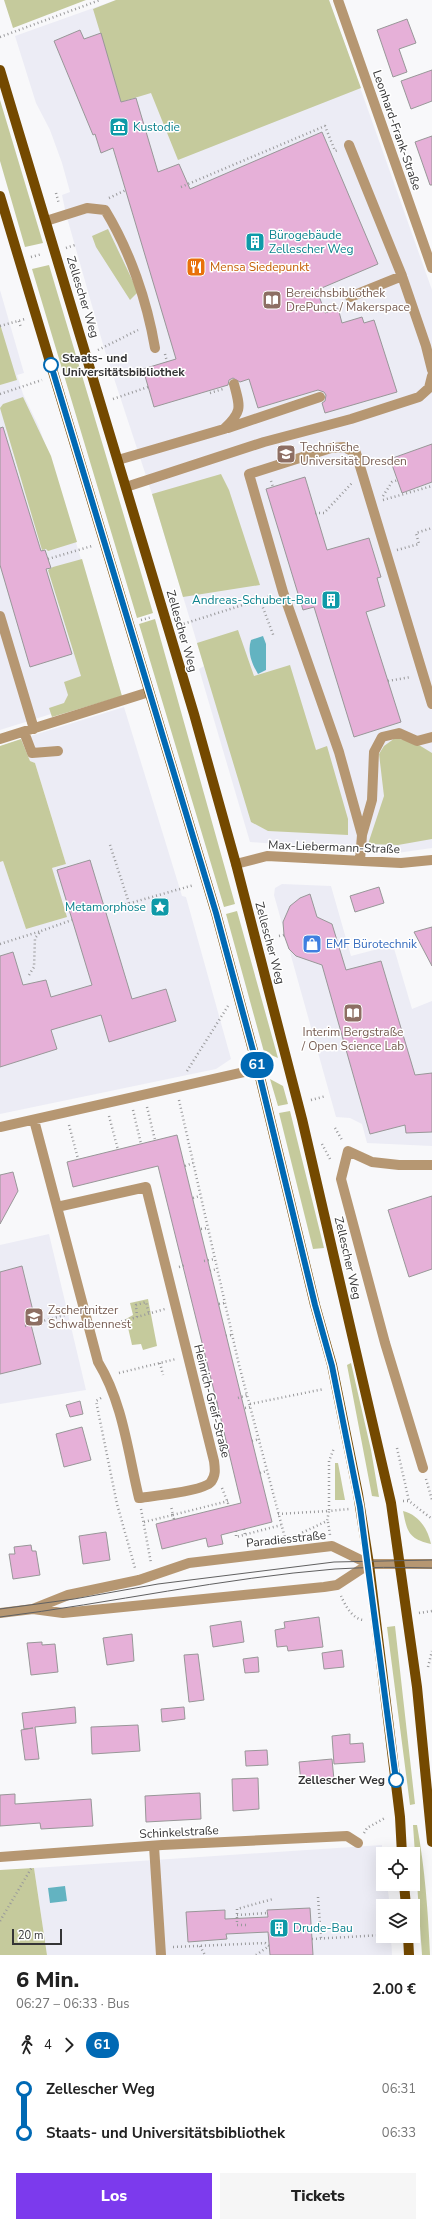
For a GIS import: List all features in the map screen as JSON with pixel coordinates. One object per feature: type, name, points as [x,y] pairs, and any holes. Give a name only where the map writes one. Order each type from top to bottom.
[{"type":"main road","name":"Zellescher Weg","points":[[0,70],[101,402],[236,864],[302,1119],[391,1503],[417,1687],[432,1842]]},
{"type":"main road","points":[[0,196],[3,215],[36,316],[206,882],[258,1069],[336,1387],[360,1507],[399,1810],[402,1847]]},
{"type":"main road","points":[[408,1943],[409,1955]]},
{"type":"street","name":"Leonhard-Frank-Straße","points":[[338,0],[432,268]]},
{"type":"street","points":[[349,145],[402,276],[426,346],[432,370]]},
{"type":"street","points":[[46,221],[87,208],[105,210],[114,225],[141,291],[155,348]]},
{"type":"street","points":[[350,297],[402,276]]},
{"type":"street","points":[[126,487],[264,442],[351,419],[419,397],[429,388],[432,376]]},
{"type":"street","points":[[224,429],[234,419],[240,405],[234,384]]},
{"type":"street","points":[[118,460],[224,429],[320,397]]},
{"type":"street","points":[[362,835],[339,752],[284,592],[249,474],[331,448],[344,447],[356,453],[363,471],[432,704]]},
{"type":"street","points":[[0,616],[29,730],[32,753],[58,751]]},
{"type":"street","points":[[0,739],[149,692]]},
{"type":"street","points":[[360,860],[362,835],[372,800],[374,752],[382,737],[399,733],[417,740],[432,737]]},
{"type":"street","name":"Max-Liebermann-Straße","points":[[236,864],[267,856],[400,863],[432,860]]},
{"type":"street","points":[[0,1127],[258,1069]]},
{"type":"street","name":"Heinrich-Greif-Straße","points":[[34,1120],[84,1310],[98,1362],[107,1376],[112,1389],[139,1498],[200,1488],[210,1483],[215,1474],[214,1461],[146,1187],[57,1207]]},
{"type":"street","name":"Zellescher Weg","points":[[423,1468],[385,1343],[340,1179],[348,1151],[372,1162],[399,1165],[432,1165]]},
{"type":"street","name":"Paradiesstraße","points":[[0,1613],[33,1609],[68,1595],[139,1580],[189,1563],[332,1546],[368,1564],[337,1585],[324,1587],[63,1614],[33,1609]]},
{"type":"street","points":[[368,1564],[432,1564]]},
{"type":"street","name":"Schinkelstraße","points":[[0,1858],[154,1846],[347,1836],[358,1843]]},
{"type":"street","points":[[154,1846],[161,1952]]},
{"type":"path","points":[[0,37],[100,0]]},
{"type":"path","points":[[181,187],[325,126],[335,151],[349,145]]},
{"type":"path","points":[[19,261],[55,251]]},
{"type":"path","points":[[0,326],[36,316]]},
{"type":"path","points":[[19,321],[21,328]]},
{"type":"path","points":[[104,348],[142,329]]},
{"type":"path","points":[[0,394],[54,377]]},
{"type":"path","points":[[101,402],[148,387]]},
{"type":"path","points":[[315,513],[324,513],[363,471]]},
{"type":"path","points":[[398,480],[392,482],[380,501],[432,486]]},
{"type":"path","points":[[387,553],[419,544],[416,533],[432,528]]},
{"type":"path","points":[[48,559],[104,542]]},
{"type":"path","points":[[168,629],[284,592]]},
{"type":"path","points":[[260,600],[274,637]]},
{"type":"path","points":[[129,623],[164,614]]},
{"type":"path","points":[[388,681],[409,678]]},
{"type":"path","points":[[110,845],[129,903]]},
{"type":"path","points":[[106,910],[206,882]]},
{"type":"path","points":[[0,944],[72,920]]},
{"type":"path","points":[[29,975],[34,967],[35,938],[41,930]]},
{"type":"path","points":[[279,936],[284,935]]},
{"type":"path","points":[[237,993],[182,1078],[180,1087],[193,1163],[232,1335],[260,1439],[285,1541],[328,1522],[329,1461],[335,1447]]},
{"type":"path","points":[[144,1095],[155,1140]]},
{"type":"path","points":[[130,1098],[141,1144]]},
{"type":"path","points":[[106,1104],[118,1150]]},
{"type":"path","points":[[66,1113],[78,1159]]},
{"type":"path","points":[[185,1166],[193,1163]]},
{"type":"path","points":[[193,1198],[200,1196]]},
{"type":"path","points":[[200,1229],[208,1228]]},
{"type":"path","points":[[204,1261],[215,1259]]},
{"type":"path","points":[[210,1271],[217,1269]]},
{"type":"path","points":[[137,1317],[136,1304],[146,1302],[149,1314]]},
{"type":"path","points":[[219,1304],[225,1303]]},
{"type":"path","points":[[90,1331],[175,1306]]},
{"type":"path","points":[[25,1326],[84,1310]]},
{"type":"path","points":[[226,1336],[232,1335]]},
{"type":"path","points":[[107,1376],[187,1356]]},
{"type":"path","points":[[160,1363],[163,1375]]},
{"type":"path","points":[[234,1367],[239,1365]]},
{"type":"path","points":[[245,1408],[336,1387]]},
{"type":"path","points":[[112,1389],[96,1402],[117,1504],[139,1580]]},
{"type":"path","points":[[238,1398],[247,1395]]},
{"type":"path","points":[[252,1441],[260,1439]]},
{"type":"path","points":[[397,1448],[409,1501],[432,1519]]},
{"type":"path","points":[[423,1468],[432,1500]]},
{"type":"path","points":[[260,1473],[267,1471]]},
{"type":"path","points":[[168,1493],[174,1520]]},
{"type":"path","points":[[156,1575],[151,1562],[144,1522],[228,1501]]},
{"type":"path","points":[[391,1503],[409,1501]]},
{"type":"path","points":[[278,1514],[329,1511],[360,1507]]},
{"type":"path","points":[[198,1509],[200,1513]]},
{"type":"path","points":[[236,1531],[236,1537],[246,1536],[281,1525]]},
{"type":"path","points":[[244,1529],[246,1536]]},
{"type":"path","points":[[358,1843],[367,1828],[385,1818]]},
{"type":"path","points":[[0,1921],[32,1868],[43,1854]]},
{"type":"path","points":[[318,1896],[321,1938]]},
{"type":"path","points":[[246,1925],[238,1925],[237,1909],[273,1899]]},
{"type":"path","points":[[238,1915],[267,1913]]},
{"type":"path","points":[[312,1939],[376,1935]]},
{"type":"path","points":[[161,1952],[200,1946],[265,1943],[269,1946],[256,1955]]},
{"type":"path","points":[[200,1946],[205,1955]]},
{"type":"shaded area","name":"Technische Universität Dresden","points":[[116,0],[329,0],[432,290],[432,848],[397,853],[250,842],[199,669],[204,666],[152,494],[104,348],[66,214],[62,195],[70,192],[62,163],[50,130],[36,103],[15,36]]},
{"type":"shaded area","points":[[0,290],[24,373],[17,375],[23,394],[39,427],[52,463],[121,692],[0,730]]},
{"type":"shaded area","points":[[124,707],[182,896],[186,897],[231,1059],[216,1069],[0,1114],[0,862],[3,861],[26,929],[52,868],[66,864],[35,763],[30,761],[21,739]]},
{"type":"shaded area","points":[[282,884],[331,886],[351,956],[393,945],[412,1009],[432,1001],[432,1146],[367,1143],[362,1124],[350,1118],[336,1117],[274,895],[275,888]]},
{"type":"shaded area","name":"Zschertnitzer Schwalbennest","points":[[49,1234],[86,1390],[0,1404],[0,1245]]},
{"type":"shaded area","points":[[382,1845],[382,1847],[376,1847],[376,1891],[388,1891],[389,1899],[376,1899],[376,1943],[391,1943],[392,1955],[47,1955],[34,1868]]},
{"type":"green space","points":[[4,0],[86,0],[13,28]]},
{"type":"green space","points":[[116,0],[329,0],[361,88],[178,160],[151,93],[121,102],[93,9]]},
{"type":"green space","points":[[0,100],[43,243],[25,247],[0,161]]},
{"type":"green space","points":[[108,229],[138,292],[130,300],[96,247],[92,236]]},
{"type":"green space","points":[[49,265],[153,613],[137,618],[32,269]]},
{"type":"green space","points":[[0,324],[17,380],[0,385]]},
{"type":"green space","points":[[23,397],[51,456],[77,542],[48,551],[46,549],[42,550],[0,408],[3,404]]},
{"type":"green space","points":[[221,474],[229,490],[260,585],[183,597],[152,494]]},
{"type":"green space","points":[[82,559],[122,696],[52,717],[49,708],[64,703],[68,695],[64,682],[81,676],[48,570],[53,567]]},
{"type":"green space","points":[[155,619],[235,904],[224,907],[139,624]]},
{"type":"green space","points":[[238,630],[254,676],[290,665],[316,750],[327,746],[348,819],[348,835],[268,831],[251,822],[197,643]]},
{"type":"green space","points":[[395,738],[414,742],[432,753],[432,839],[398,845],[368,844],[384,796],[379,754],[384,746]]},
{"type":"green space","points":[[21,739],[30,761],[35,763],[66,864],[52,868],[67,917],[26,929],[3,861],[0,862],[0,746]]},
{"type":"green space","points":[[237,911],[278,1058],[264,1052],[226,914]]},
{"type":"green space","points":[[270,1079],[283,1086],[288,1104],[278,1106]]},
{"type":"green space","points":[[290,1111],[324,1248],[313,1249],[279,1113]]},
{"type":"green space","points":[[148,1299],[157,1346],[143,1350],[141,1344],[132,1345],[126,1319],[133,1315],[130,1303]]},
{"type":"green space","points":[[351,1363],[371,1450],[379,1497],[372,1496],[347,1365]]},
{"type":"green space","points":[[335,1463],[338,1463],[345,1500],[335,1500]]},
{"type":"green space","points":[[403,1511],[414,1516],[422,1523],[428,1533],[431,1544],[418,1540],[410,1534]]},
{"type":"green space","points":[[395,1626],[415,1804],[410,1805],[387,1627]]},
{"type":"green space","points":[[413,1825],[417,1825],[424,1874],[430,1955],[422,1955],[420,1899],[418,1899],[418,1891],[420,1891],[420,1847],[415,1847]]},
{"type":"green space","points":[[34,1868],[47,1955],[0,1955],[0,1870]]},
{"type":"water","points":[[263,636],[266,644],[266,670],[258,674],[251,658],[250,644],[251,640]]},
{"type":"water","points":[[65,1886],[67,1901],[50,1903],[48,1888]]},
{"type":"building","points":[[407,19],[416,43],[399,49],[407,72],[393,77],[377,30]]},
{"type":"building","name":"Bürogebäude Zellescher Weg","points":[[80,30],[84,39],[101,33],[121,102],[136,98],[158,172],[179,164],[190,189],[322,132],[378,264],[317,290],[325,313],[338,308],[342,323],[362,317],[364,323],[374,320],[397,392],[325,413],[322,403],[325,401],[326,395],[324,392],[318,390],[258,408],[249,379],[240,382],[233,378],[229,380],[228,385],[154,407],[143,369],[176,359],[113,148],[101,153],[95,134],[93,135],[54,41]]},
{"type":"building","points":[[432,70],[432,101],[411,109],[401,81]]},
{"type":"building","points":[[432,136],[432,185],[430,185],[415,142]]},
{"type":"building","points":[[3,427],[41,551],[45,550],[51,568],[46,569],[72,654],[30,667],[0,565],[0,428]]},
{"type":"building","points":[[432,444],[432,482],[402,493],[390,459]]},
{"type":"building","name":"Andreas-Schubert-Bau","points":[[305,477],[327,550],[369,538],[381,577],[377,578],[385,606],[366,612],[401,722],[354,737],[314,607],[303,610],[266,489]]},
{"type":"building","points":[[90,860],[132,999],[166,989],[176,1021],[109,1042],[101,1015],[51,1030],[57,1049],[0,1067],[0,956],[13,952],[23,985],[46,980],[51,997],[92,985],[57,870]]},
{"type":"building","points":[[379,887],[384,903],[355,912],[350,896]]},
{"type":"building","points":[[310,894],[317,917],[332,924],[346,970],[381,961],[415,1075],[432,1073],[432,1132],[406,1133],[405,1125],[370,1134],[322,965],[296,956],[289,949],[284,935],[283,922],[290,906],[300,898]]},
{"type":"building","points":[[432,927],[432,966],[414,932]]},
{"type":"building","points":[[177,1135],[272,1522],[221,1535],[223,1544],[208,1547],[206,1538],[162,1549],[156,1524],[241,1503],[218,1407],[158,1166],[73,1187],[67,1162]]},
{"type":"building","points":[[13,1172],[18,1191],[0,1224],[0,1175]]},
{"type":"building","points":[[432,1196],[432,1269],[409,1277],[388,1210]]},
{"type":"building","points":[[22,1266],[33,1311],[28,1313],[41,1364],[0,1374],[0,1272]]},
{"type":"building","points":[[80,1401],[83,1414],[70,1417],[66,1405]]},
{"type":"building","points":[[82,1427],[91,1460],[64,1467],[56,1434]]},
{"type":"building","points":[[106,1532],[110,1560],[83,1564],[79,1536]]},
{"type":"building","points":[[31,1545],[32,1551],[36,1551],[40,1575],[13,1579],[9,1554],[15,1554],[14,1547]]},
{"type":"building","points":[[319,1617],[323,1647],[288,1651],[287,1646],[277,1647],[275,1630],[285,1628],[284,1622]]},
{"type":"building","points":[[241,1621],[244,1642],[213,1647],[210,1626]]},
{"type":"building","points":[[132,1634],[134,1661],[107,1665],[103,1638]]},
{"type":"building","points":[[42,1642],[42,1645],[55,1644],[58,1672],[31,1675],[27,1643]]},
{"type":"building","points":[[342,1650],[344,1667],[324,1669],[322,1653]]},
{"type":"building","points":[[198,1654],[204,1700],[189,1702],[184,1655]]},
{"type":"building","points":[[258,1657],[259,1672],[245,1673],[243,1659]]},
{"type":"building","points":[[75,1707],[76,1723],[35,1727],[39,1759],[25,1760],[21,1730],[33,1728],[24,1729],[22,1713]]},
{"type":"building","points":[[184,1707],[185,1719],[162,1722],[161,1709]]},
{"type":"building","points":[[138,1725],[140,1751],[92,1754],[91,1727]]},
{"type":"building","points":[[350,1734],[350,1744],[363,1743],[365,1762],[334,1764],[332,1736]]},
{"type":"building","points":[[267,1750],[268,1765],[246,1766],[245,1751]]},
{"type":"building","points":[[332,1759],[334,1780],[301,1783],[299,1762]]},
{"type":"building","points":[[258,1778],[259,1809],[233,1811],[232,1779]]},
{"type":"building","points":[[200,1793],[201,1819],[146,1822],[145,1796]]},
{"type":"building","points":[[15,1794],[15,1804],[91,1799],[93,1826],[41,1829],[40,1823],[0,1826],[0,1795]]},
{"type":"building","name":"Drude-Bau","points":[[310,1908],[313,1955],[270,1955],[268,1932],[226,1934],[227,1939],[188,1942],[186,1912],[225,1910],[225,1919],[268,1917],[267,1910]]},
{"type":"tram line","points":[[0,1609],[74,1599],[158,1584],[334,1562],[432,1560]]},
{"type":"tram line","points":[[0,1617],[84,1605],[209,1584],[293,1573],[359,1568],[432,1568]]},
{"type":"bus line","name":"61","points":[[51,365],[216,913],[258,1069],[315,1305],[332,1366],[358,1494],[396,1780]]},
{"type":"place","name":"Kustodie","points":[[119,127]]},
{"type":"place","name":"Bürogebäude Zellescher Weg","points":[[255,242]]},
{"type":"place","name":"Mensa Siedepunkt","points":[[196,267]]},
{"type":"place","name":"Bereichsbibliothek DrePunct / Makerspace","points":[[272,300]]},
{"type":"place","name":"Staats- und Universitätsbibliothek","points":[[51,365]]},
{"type":"place","name":"Technische Universität Dresden","points":[[286,454]]},
{"type":"place","name":"Andreas-Schubert-Bau","points":[[331,600]]},
{"type":"place","name":"Metamorphose","points":[[160,907]]},
{"type":"place","name":"EMF Bürotechnik","points":[[312,944]]},
{"type":"place","name":"Interim Bergstraße / Open Science Lab","points":[[353,1013]]},
{"type":"place","name":"Zschertnitzer Schwalbennest","points":[[34,1317]]},
{"type":"place","name":"Zellescher Weg","points":[[396,1780]]},
{"type":"place","name":"Drude-Bau","points":[[279,1928]]}]
